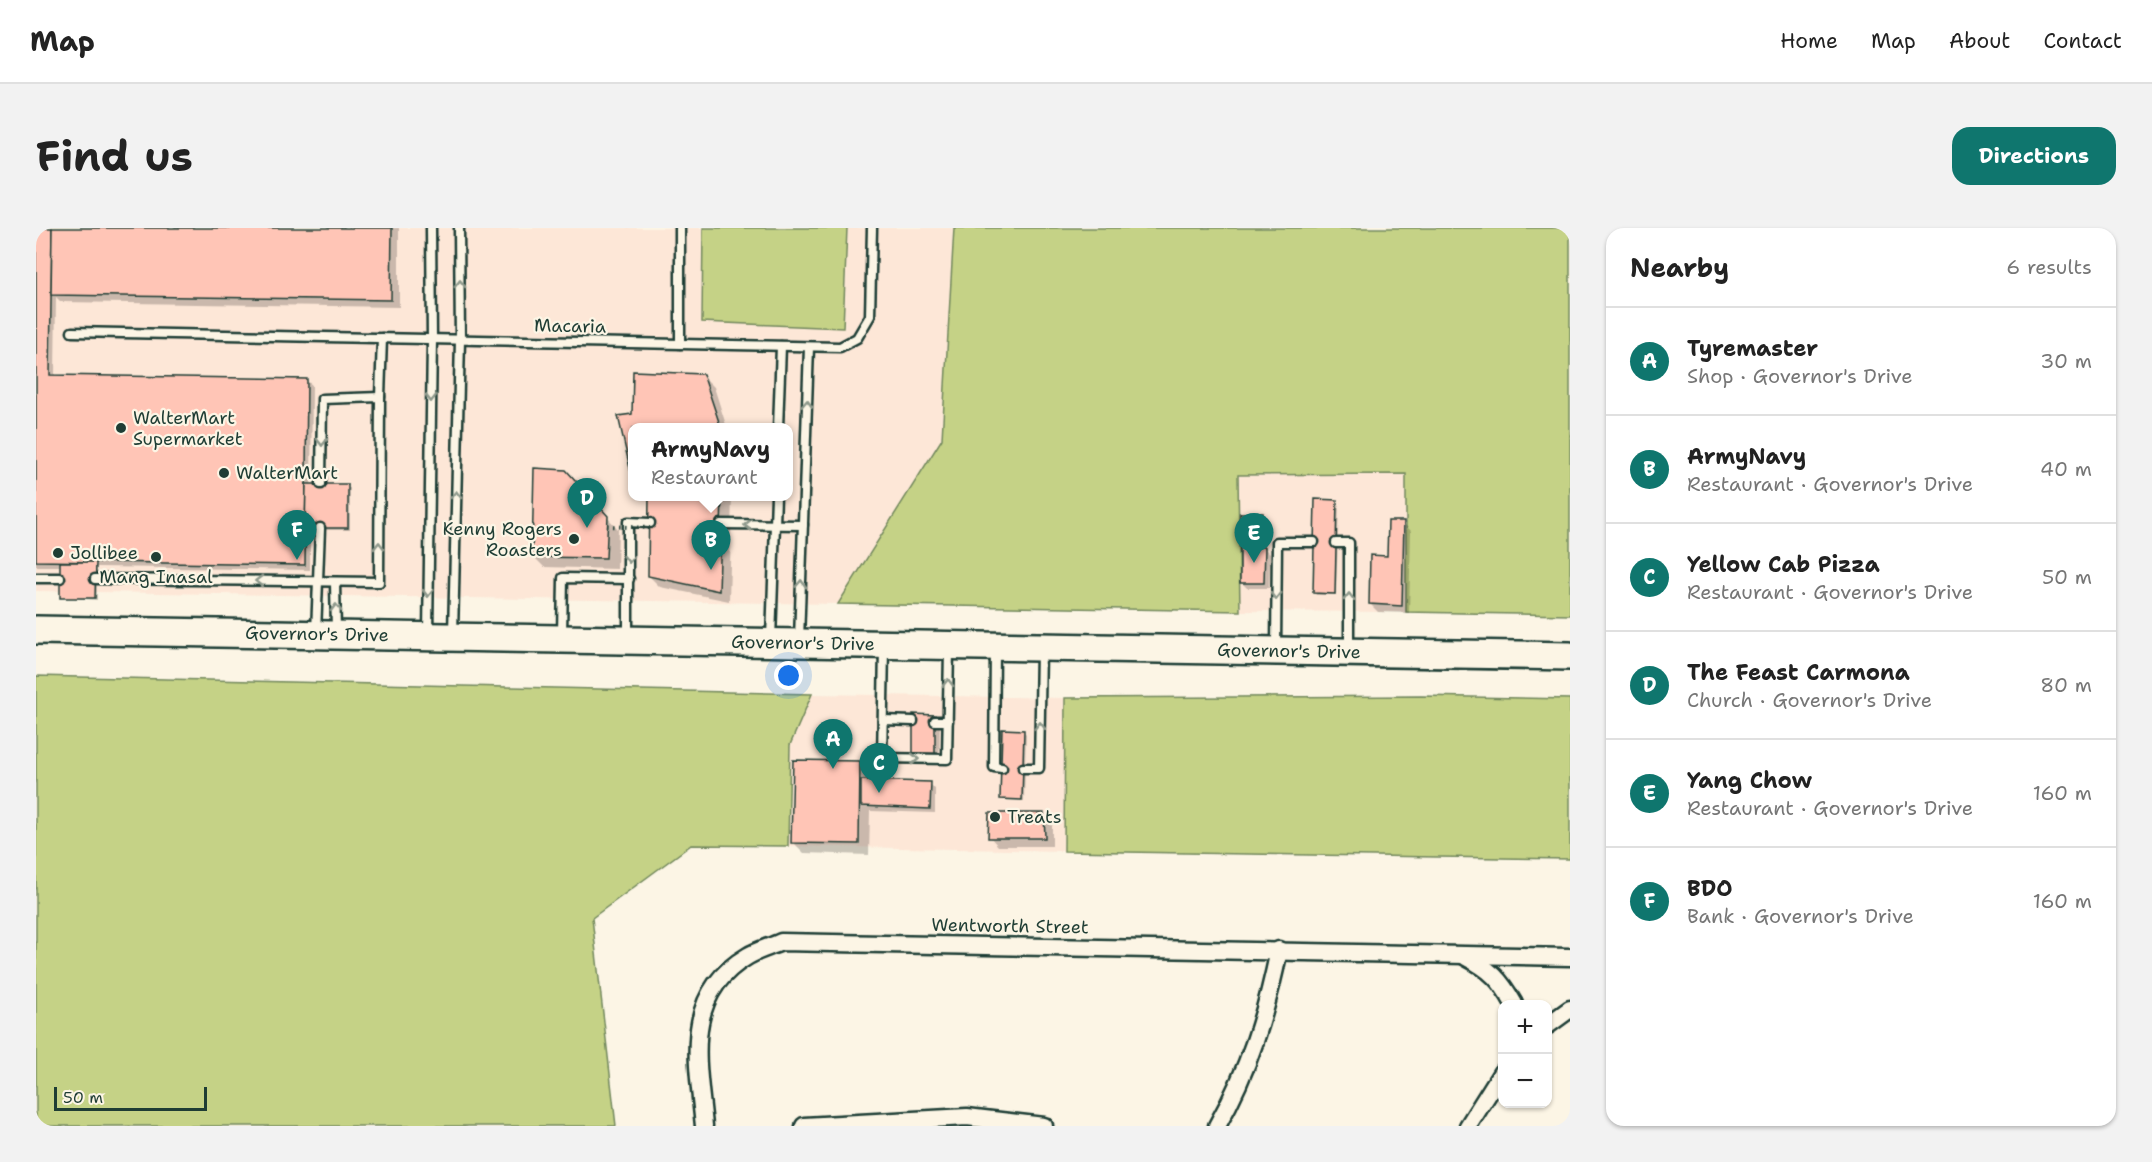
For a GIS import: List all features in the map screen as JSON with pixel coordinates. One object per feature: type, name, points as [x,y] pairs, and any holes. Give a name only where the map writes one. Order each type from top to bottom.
[{"type":"highway","name":"Governor's Drive","points":[[36,630],[1570,656]]},
{"type":"street","name":"Wentworth Street","points":[[704,1126],[697,1047],[699,1018],[709,994],[723,976],[747,957],[782,942],[1570,957]]},
{"type":"street","points":[[1217,1126],[1248,1064],[1265,1017],[1279,950]]},
{"type":"street","name":"Wentworth Street","points":[[1463,955],[1489,969],[1511,1000]]},
{"type":"street","points":[[1552,1022],[1570,1009]]},
{"type":"street","points":[[1468,1126],[1498,1080]]},
{"type":"street","points":[[804,1126],[967,1117],[1044,1126]]},
{"type":"lane","points":[[431,228],[440,637]]},
{"type":"lane","points":[[440,637],[460,340],[459,228]]},
{"type":"lane","points":[[680,228],[680,344]]},
{"type":"lane","points":[[799,643],[809,347],[840,347],[857,338],[870,316],[872,228]]},
{"type":"lane","name":"Macaria","points":[[72,333],[809,347]]},
{"type":"lane","points":[[95,579],[379,582],[382,338]]},
{"type":"lane","points":[[778,423],[781,346]]},
{"type":"lane","points":[[321,484],[322,399],[380,396]]},
{"type":"lane","points":[[771,642],[776,501]]},
{"type":"lane","points":[[628,640],[628,522],[650,525]]},
{"type":"lane","points":[[721,525],[803,525]]},
{"type":"lane","points":[[320,528],[317,582],[326,634]]},
{"type":"lane","points":[[1276,651],[1277,542],[1314,542]]},
{"type":"lane","points":[[1336,543],[1349,543],[1349,652]]},
{"type":"lane","points":[[36,578],[60,578]]},
{"type":"lane","points":[[562,639],[562,578],[629,579]]},
{"type":"lane","points":[[326,634],[335,582]]},
{"type":"lane","points":[[884,644],[882,758],[947,759],[949,645]]},
{"type":"lane","points":[[995,646],[994,768],[1002,768]]},
{"type":"lane","points":[[1023,768],[1040,768],[1041,647]]},
{"type":"lane","points":[[883,720],[913,721]]},
{"type":"lane","points":[[935,721],[948,721]]},
{"type":"path","points":[[607,526],[650,525]]},
{"type":"shaded area","points":[[36,228],[954,228],[942,440],[838,604],[36,591]]},
{"type":"shaded area","points":[[1407,474],[1406,612],[1240,611],[1238,475]]},
{"type":"shaded area","points":[[812,694],[1065,698],[1064,851],[788,846],[790,745]]},
{"type":"green space","points":[[703,228],[847,228],[843,328],[702,322]]},
{"type":"green space","points":[[954,228],[1570,228],[1570,615],[1406,612],[1406,474],[1238,475],[1240,611],[838,604],[942,439]]},
{"type":"green space","points":[[36,676],[812,694],[790,745],[788,846],[691,845],[592,918],[616,1126],[36,1126]]},
{"type":"green space","points":[[1421,696],[1570,699],[1570,859],[1064,851],[1065,698]]},
{"type":"building","points":[[36,228],[52,228],[50,375],[307,379],[305,565],[36,561]]},
{"type":"building","points":[[52,228],[392,228],[391,300],[51,295]]},
{"type":"building","points":[[633,371],[703,374],[719,423],[628,423],[628,460],[618,416],[632,414]]},
{"type":"building","points":[[534,468],[566,470],[608,516],[606,558],[532,557]]},
{"type":"building","points":[[306,484],[348,484],[348,528],[305,528]]},
{"type":"building","points":[[1315,499],[1337,500],[1335,594],[1313,593]]},
{"type":"building","points":[[649,501],[722,501],[719,591],[648,576]]},
{"type":"building","points":[[1240,513],[1263,513],[1263,531],[1240,530]]},
{"type":"building","points":[[1388,521],[1404,521],[1402,606],[1369,604],[1370,555],[1387,556]]},
{"type":"building","points":[[1240,546],[1265,547],[1264,583],[1240,583]]},
{"type":"building","points":[[60,562],[96,562],[95,598],[60,598]]},
{"type":"building","points":[[913,714],[935,715],[935,756],[913,756]]},
{"type":"building","points":[[1002,729],[1024,730],[1022,800],[1000,799]]},
{"type":"building","points":[[793,760],[860,761],[859,844],[791,843]]},
{"type":"building","points":[[861,780],[931,782],[930,809],[861,806]]},
{"type":"building","points":[[989,813],[1044,813],[1045,838],[988,838]]},
{"type":"place","name":"WalterMart Supermarket","points":[[121,428]]},
{"type":"place","name":"WalterMart","points":[[224,473]]},
{"type":"place","name":"The Feast Carmona","points":[[587,528]]},
{"type":"place","name":"Kenny Rogers Roasters","points":[[574,539]]},
{"type":"place","name":"Jollibee","points":[[58,553]]},
{"type":"place","name":"Mang Inasal","points":[[156,557]]},
{"type":"place","name":"BDO","points":[[297,560]]},
{"type":"place","name":"Yang Chow","points":[[1254,563]]},
{"type":"place","name":"ArmyNavy","points":[[711,570]]},
{"type":"place","name":"Tyremaster","points":[[833,769]]},
{"type":"place","name":"Yellow Cab Pizza","points":[[879,793]]},
{"type":"place","name":"Treats","points":[[995,817]]}]
